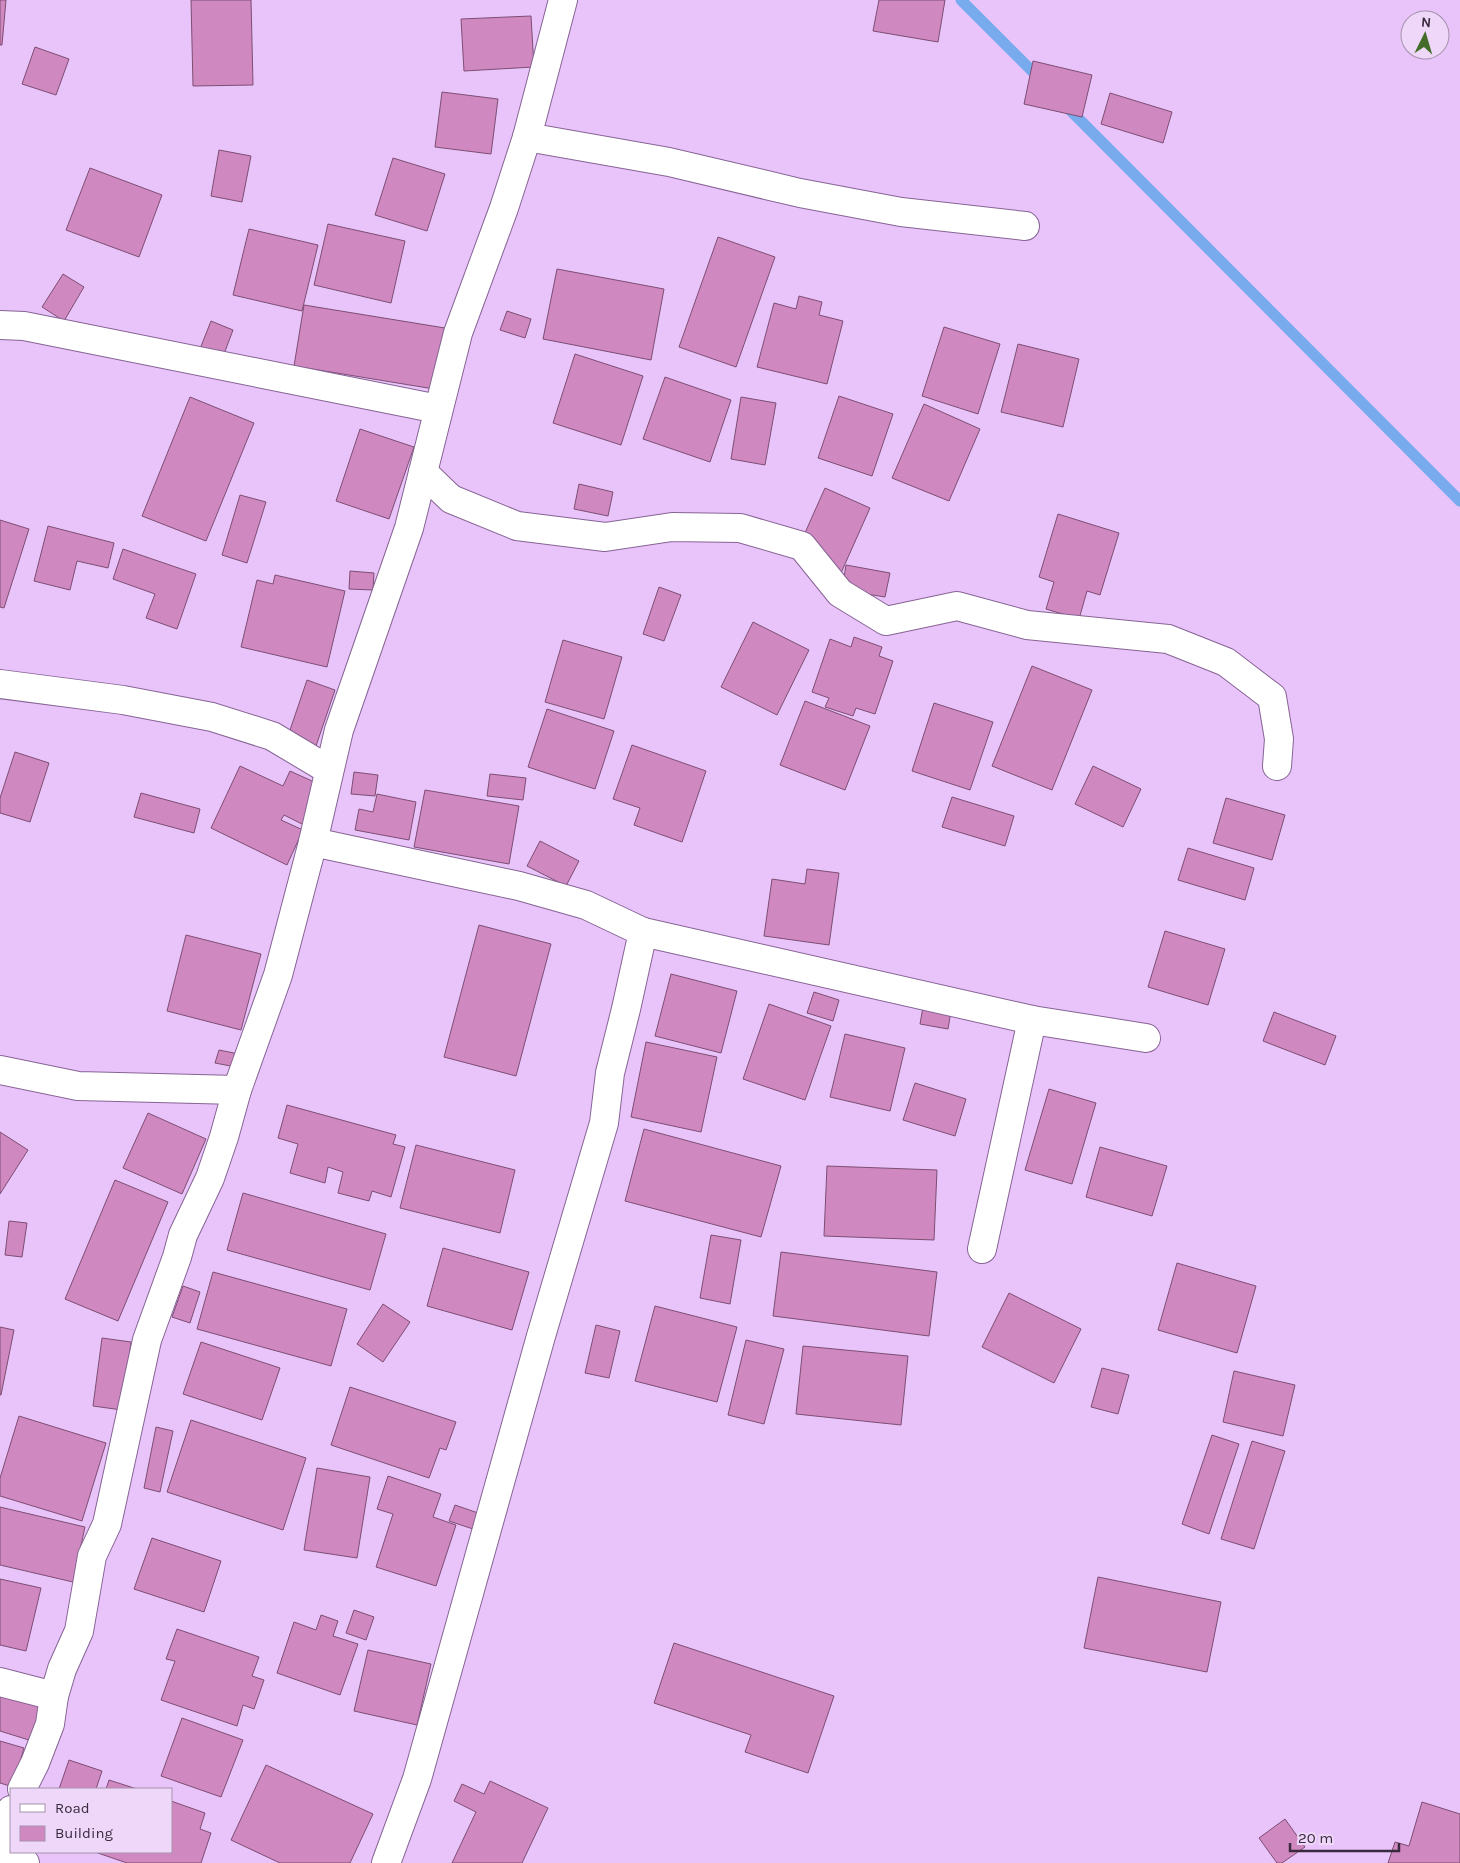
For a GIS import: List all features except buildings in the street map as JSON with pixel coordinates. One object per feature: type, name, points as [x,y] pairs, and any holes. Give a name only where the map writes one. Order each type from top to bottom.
[{"type":"street","points":[[22,1788],[35,1763],[50,1724],[54,1696],[62,1669],[79,1631],[92,1556],[107,1524],[147,1340],[184,1235],[210,1178],[237,1090],[278,975],[313,842],[339,730],[409,528],[458,333],[504,208],[527,137],[563,0]]},
{"type":"street","points":[[527,137],[669,162],[800,193],[892,210],[1025,226]]},
{"type":"street","points":[[0,325],[24,326],[438,409]]},
{"type":"street","points":[[423,472],[451,499],[517,526],[605,537],[672,527],[740,528],[802,546],[840,593],[886,621],[957,606],[1026,625],[1168,639],[1226,662],[1272,697],[1279,739],[1277,766]]},
{"type":"street","points":[[0,684],[123,700],[212,717],[272,736],[329,770]]},
{"type":"street","points":[[313,842],[529,889],[586,905],[643,932],[1032,1020],[1146,1038]]},
{"type":"street","points":[[386,1863],[418,1779],[541,1336],[604,1122],[610,1073],[643,932]]},
{"type":"street","points":[[982,1249],[1032,1020]]},
{"type":"street","points":[[0,1070],[78,1086],[237,1090]]},
{"type":"street","points":[[0,1682],[54,1696]]},
{"type":"street","points":[[0,1830],[10,1812]]},
{"type":"street","points":[[0,1850],[25,1863]]},
{"type":"waterway","points":[[961,0],[1041,80]]},
{"type":"waterway","points":[[1066,106],[1460,501]]}]
